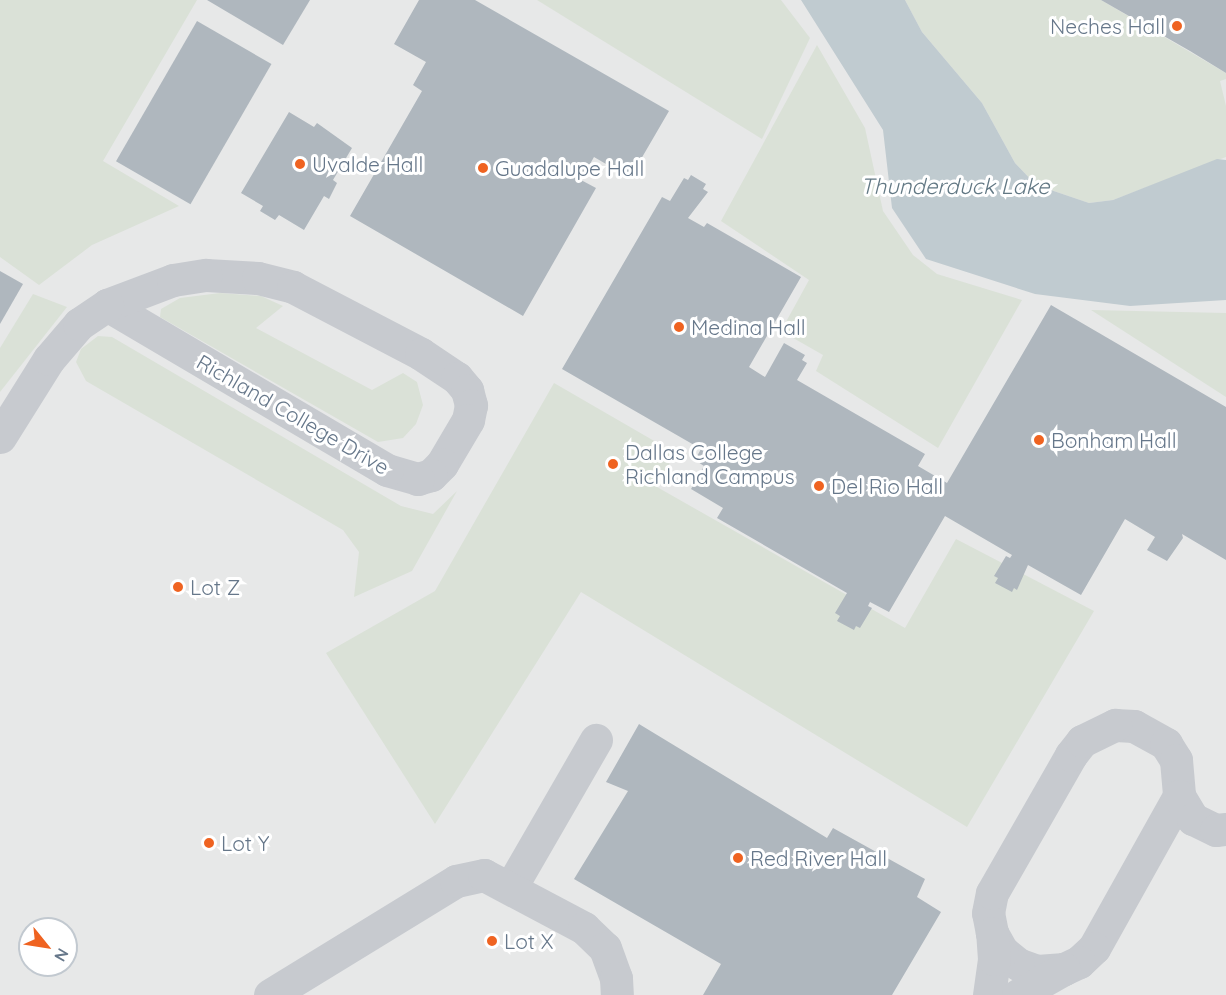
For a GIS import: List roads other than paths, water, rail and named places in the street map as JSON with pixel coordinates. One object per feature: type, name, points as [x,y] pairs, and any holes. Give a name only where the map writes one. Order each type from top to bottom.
[{"type":"street","name":"Richland College Drive","points":[[0,437],[49,359],[79,324],[107,305],[173,280],[206,275],[258,278],[293,287],[444,368],[467,390],[471,405],[468,420],[431,475],[405,478],[107,305]]},
{"type":"street","points":[[989,995],[994,959],[988,913],[992,893],[1082,741],[1116,725],[1134,726],[1152,732],[1176,760],[1179,796],[1192,819],[1216,830],[1226,829]]},
{"type":"street","points":[[512,887],[596,740]]},
{"type":"street","points":[[1018,995],[1079,962],[1094,948],[1179,796]]},
{"type":"street","points":[[270,995],[456,882],[484,875],[512,887],[584,928],[605,948],[616,978],[616,995]]},
{"type":"street","points":[[992,933],[1002,951],[1018,964],[1037,971],[1064,969]]},
{"type":"water","name":"Thunderduck Lake","points":[[801,0],[905,0],[922,32],[982,103],[1015,163],[1036,185],[1089,203],[1113,200],[1217,159],[1226,160],[1226,300],[1130,306],[1035,294],[926,259],[892,208],[883,130]]},
{"type":"place","name":"Neches Hall","points":[[1177,26]]},
{"type":"place","name":"Uvalde Hall","points":[[300,164]]},
{"type":"place","name":"Guadalupe Hall","points":[[483,168]]},
{"type":"place","name":"Medina Hall","points":[[679,327]]},
{"type":"place","name":"Bonham Hall","points":[[1039,440]]},
{"type":"place","name":"Dallas College Richland Campus","points":[[613,464]]},
{"type":"place","name":"Del Rio Hall","points":[[819,486]]},
{"type":"place","name":"Lot Z","points":[[178,587]]},
{"type":"place","name":"Lot Y","points":[[209,843]]},
{"type":"place","name":"Red River Hall","points":[[738,858]]},
{"type":"place","name":"Lot X","points":[[492,941]]}]
